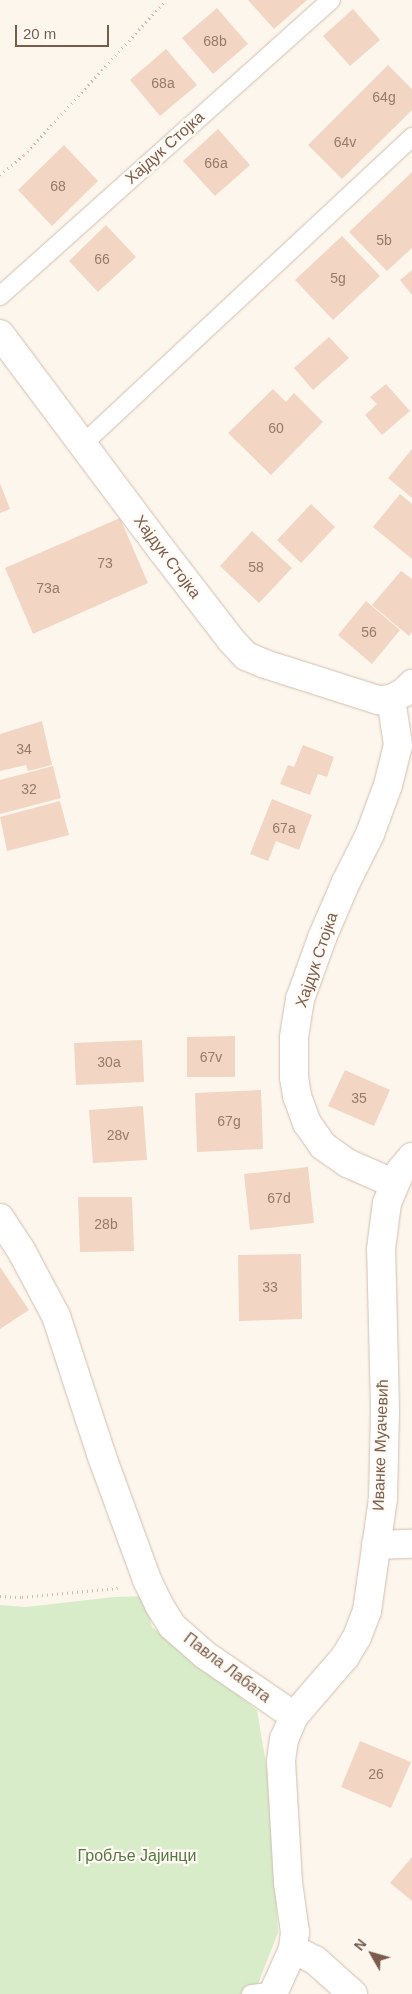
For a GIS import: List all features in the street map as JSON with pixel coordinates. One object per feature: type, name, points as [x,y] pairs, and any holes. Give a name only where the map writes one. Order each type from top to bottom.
[{"type":"street","name":"Хајдук Стојка","points":[[0,334],[84,443],[172,564],[231,640],[246,656],[366,698],[378,700],[402,691],[398,745],[388,785],[370,834],[346,882],[322,938],[300,999],[294,1038],[294,1077],[297,1096],[307,1122],[323,1146],[347,1163],[395,1184]]},
{"type":"street","name":"Иванке Муачевић","points":[[294,1716],[345,1657],[357,1637],[367,1611],[383,1499],[385,1409],[381,1249],[387,1203],[401,1170],[412,1158]]},
{"type":"street","name":"Павла Лабата","points":[[0,1218],[21,1250],[56,1316],[101,1454],[159,1605],[172,1626],[205,1655],[269,1701],[294,1716]]},
{"type":"street","points":[[376,1545],[412,1544]]},
{"type":"street","points":[[266,1993],[293,1948],[295,1932],[288,1883],[281,1761],[284,1739],[294,1716]]},
{"type":"street","points":[[293,1948],[315,1960],[353,1994]]},
{"type":"lane","name":"Хајдук Стојка","points":[[0,296],[330,0]]},
{"type":"lane","points":[[84,443],[412,137]]},
{"type":"path","points":[[0,175],[24,154],[166,0]]},
{"type":"path","points":[[0,1596],[22,1597],[106,1590],[148,1580]]},
{"type":"green space","name":"Гробље Јајинци","points":[[146,1596],[152,1627],[257,1710],[270,1787],[278,1933],[254,1994],[0,1994],[0,1605],[26,1607],[114,1597]]},
{"type":"building","points":[[248,0],[307,0],[274,29]]},
{"type":"building","points":[[217,8],[248,44],[213,74],[182,38]]},
{"type":"building","points":[[353,9],[380,40],[350,66],[323,36]]},
{"type":"building","points":[[166,49],[197,85],[160,116],[130,80]]},
{"type":"building","points":[[388,65],[412,89],[412,110],[342,179],[308,145]]},
{"type":"building","points":[[218,129],[250,165],[215,196],[183,161]]},
{"type":"building","points":[[64,145],[98,181],[52,226],[18,190]]},
{"type":"building","points":[[412,172],[412,248],[387,271],[349,232]]},
{"type":"building","points":[[106,225],[136,257],[98,292],[69,261]]},
{"type":"building","points":[[342,236],[380,276],[333,320],[295,280]]},
{"type":"building","points":[[412,270],[412,295],[400,280]]},
{"type":"building","points":[[329,337],[349,358],[313,390],[294,368]]},
{"type":"building","points":[[386,384],[410,411],[382,435],[365,415],[377,404],[370,397]]},
{"type":"building","points":[[273,389],[286,402],[294,393],[323,422],[271,475],[228,433]]},
{"type":"building","points":[[412,449],[412,498],[388,478]]},
{"type":"building","points":[[0,483],[10,509],[0,513]]},
{"type":"building","points":[[400,494],[412,504],[412,559],[373,527]]},
{"type":"building","points":[[311,504],[335,527],[301,563],[277,540]]},
{"type":"building","points":[[120,518],[148,583],[33,634],[5,568]]},
{"type":"building","points":[[252,531],[292,568],[259,603],[220,566]]},
{"type":"building","points":[[401,571],[412,579],[412,632],[409,636],[372,605]]},
{"type":"building","points":[[366,601],[400,630],[372,664],[338,635]]},
{"type":"building","points":[[42,721],[52,765],[28,771],[26,765],[0,771],[0,734]]},
{"type":"building","points":[[303,745],[334,757],[327,777],[318,774],[310,795],[280,784],[288,765],[294,767]]},
{"type":"building","points":[[53,766],[61,798],[0,814],[0,780]]},
{"type":"building","points":[[272,799],[312,815],[299,850],[276,841],[268,861],[250,854]]},
{"type":"building","points":[[60,801],[69,835],[7,851],[0,817]]},
{"type":"building","points":[[235,1036],[235,1077],[187,1077],[187,1037]]},
{"type":"building","points":[[142,1040],[144,1082],[76,1085],[74,1043]]},
{"type":"building","points":[[345,1070],[390,1090],[374,1126],[328,1106]]},
{"type":"building","points":[[261,1090],[263,1149],[197,1152],[195,1093]]},
{"type":"building","points":[[143,1106],[147,1160],[93,1163],[89,1110]]},
{"type":"building","points":[[308,1167],[314,1223],[250,1230],[244,1174]]},
{"type":"building","points":[[78,1197],[132,1197],[134,1251],[80,1252]]},
{"type":"building","points":[[301,1254],[302,1319],[239,1321],[238,1255]]},
{"type":"building","points":[[0,1267],[29,1310],[0,1329]]},
{"type":"building","points":[[360,1741],[411,1762],[391,1808],[341,1787]]},
{"type":"building","points":[[412,1857],[412,1901],[390,1883]]}]
